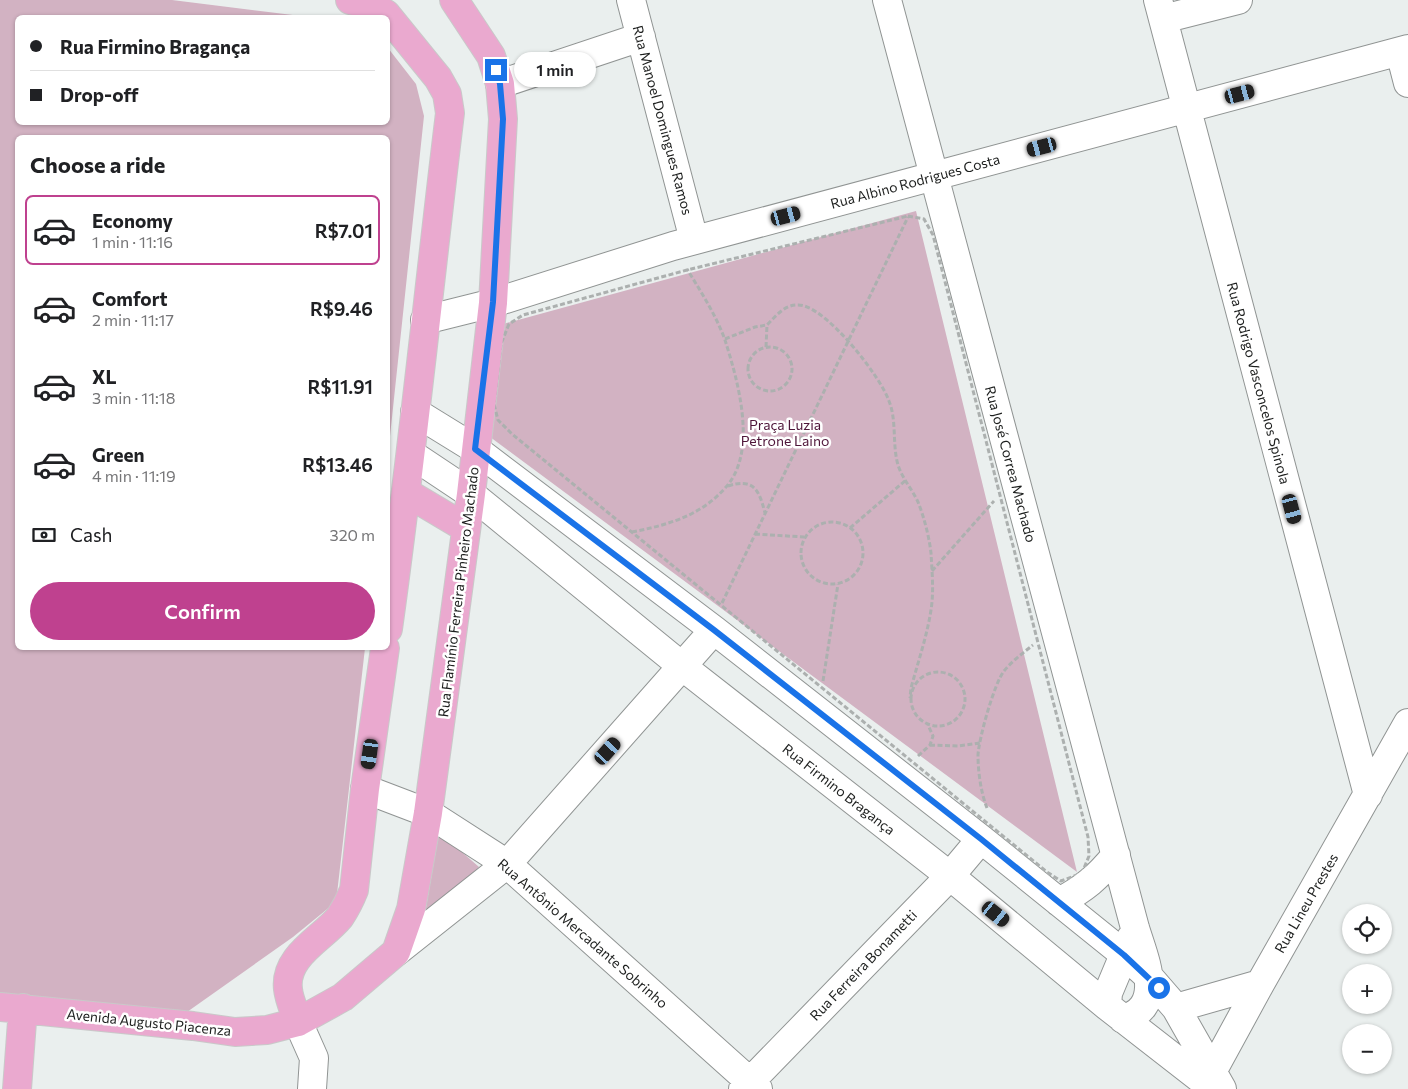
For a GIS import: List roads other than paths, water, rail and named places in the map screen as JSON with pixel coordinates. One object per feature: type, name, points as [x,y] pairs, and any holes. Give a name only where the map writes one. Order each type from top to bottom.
[{"type":"main road","points":[[350,0],[373,6],[387,15]]},
{"type":"main road","name":"Rua Flamínio Ferreira Pinheiro Machado","points":[[396,952],[411,909],[428,813],[471,494],[493,302],[503,119],[500,84],[491,56],[454,0]]},
{"type":"main road","points":[[390,19],[438,78],[447,94],[450,113],[424,320],[407,493],[390,615]]},
{"type":"main road","points":[[407,493],[466,528]]},
{"type":"main road","points":[[385,650],[365,789],[354,890],[348,904],[338,918],[296,959],[289,974],[288,989],[298,1022],[343,997],[396,952]]},
{"type":"main road","points":[[12,1007],[17,1089]]},
{"type":"main road","name":"Avenida Augusto Piacenza","points":[[12,1007],[234,1032],[267,1030],[298,1022]]},
{"type":"street","name":"Rua Manoel Domingues Ramos","points":[[632,0],[684,243]]},
{"type":"street","name":"Rua José Correa Machado","points":[[887,0],[1135,928],[1150,978]]},
{"type":"street","points":[[1161,9],[1238,0]]},
{"type":"street","name":"Rua Rodrigo Vasconcelos Spinola","points":[[1161,9],[1368,795]]},
{"type":"street","points":[[500,84],[641,37]]},
{"type":"street","name":"Rua Albino Rodrigues Costa","points":[[424,320],[493,302],[684,243],[1404,51]]},
{"type":"street","points":[[1404,51],[1408,83]]},
{"type":"street","points":[[415,412],[475,449],[718,618],[988,829],[1059,902],[1150,978],[1176,1008],[1215,1083]]},
{"type":"street","name":"Rua Firmino Bragança","points":[[411,454],[471,494],[683,667],[950,876],[1115,1012],[1215,1083]]},
{"type":"street","points":[[396,952],[507,864],[683,667],[718,618]]},
{"type":"street","name":"Rua Lineu Prestes","points":[[1215,1083],[1260,984],[1408,723]]},
{"type":"street","name":"Rua Antônio Mercadante Sobrinho","points":[[365,789],[428,813],[507,864],[751,1087]]},
{"type":"street","name":"Rua Ferreira Bonametti","points":[[751,1087],[950,876],[988,829]]},
{"type":"street","points":[[1059,902],[1080,892],[1097,878],[1116,855]]},
{"type":"street","points":[[1135,928],[1108,993],[1115,1012],[1137,1013],[1146,1002],[1150,978]]},
{"type":"street","points":[[1176,1008],[1260,984]]},
{"type":"street","points":[[298,1022],[314,1058],[312,1089]]},
{"type":"park label","name":"Praça Luzia Petrone Laino","points":[[785,432]]}]
